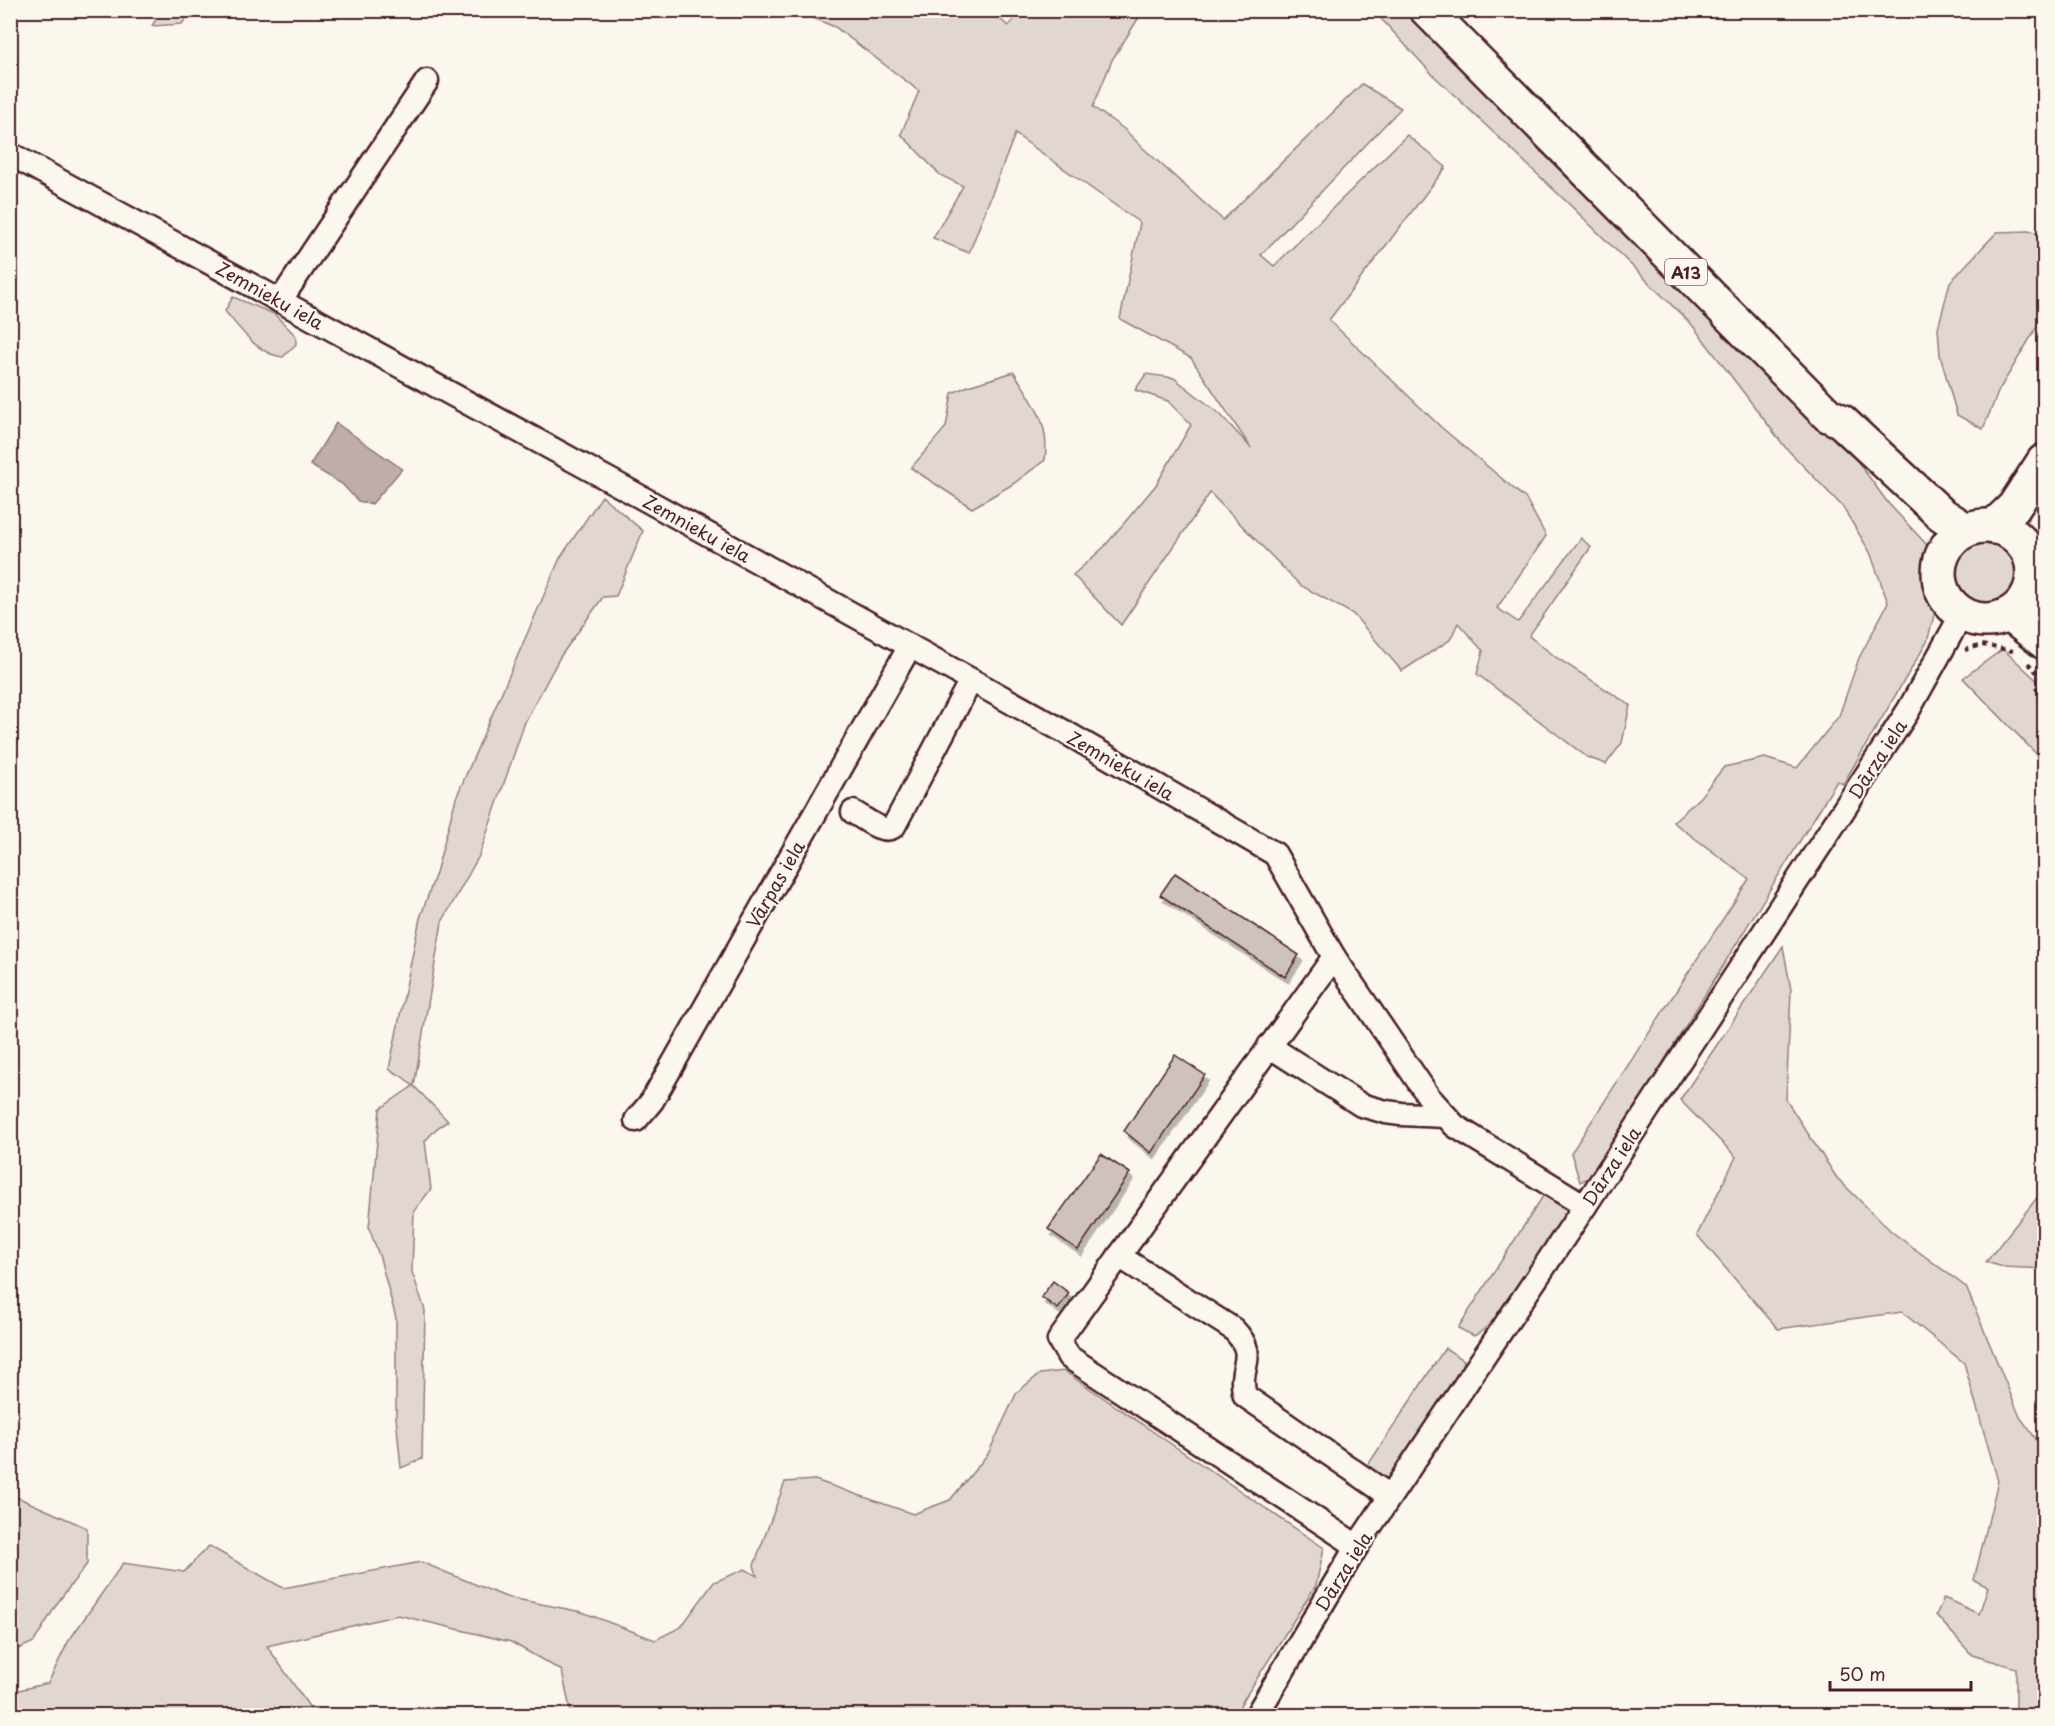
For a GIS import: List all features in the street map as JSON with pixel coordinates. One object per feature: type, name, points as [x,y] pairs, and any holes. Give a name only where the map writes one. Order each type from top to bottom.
[{"type":"highway","name":"A13","points":[[1427,10],[1828,415],[1834,429],[1862,457],[1968,536],[2014,535],[2022,543]]},
{"type":"highway","points":[[2044,461],[2013,507],[1968,536],[1940,565],[1941,586],[1951,605],[1962,614],[1977,619],[1991,620],[2026,608],[2032,580],[2032,567],[2029,554],[2022,543],[2044,498]]},
{"type":"main road","points":[[2026,608],[2044,645]]},
{"type":"street","points":[[280,301],[427,81]]},
{"type":"street","name":"Zemnieku iela","points":[[10,154],[910,646],[1065,732],[1275,854],[1334,957],[1445,1116],[1455,1126],[1585,1206]]},
{"type":"street","name":"Dārza iela","points":[[1256,1716],[1357,1546],[1585,1206],[1908,711],[1962,614]]},
{"type":"street","name":"Vārpas iela","points":[[636,1120],[652,1101],[910,646]]},
{"type":"street","points":[[853,812],[884,830],[894,826],[971,680]]},
{"type":"street","points":[[1334,957],[1059,1340],[1070,1357],[1357,1546]]},
{"type":"street","points":[[1269,1046],[1361,1105],[1386,1112],[1445,1116]]},
{"type":"street","points":[[1119,1256],[1233,1329],[1243,1340],[1248,1353],[1241,1383],[1245,1396],[1390,1496]]},
{"type":"path","points":[[1936,664],[1974,646],[1989,646],[2013,651],[2044,681],[2036,690]]},
{"type":"shaded area","points":[[161,11],[191,11],[182,24],[152,26]]},
{"type":"shaded area","points":[[796,11],[991,11],[1008,26],[1023,11],[1143,11],[1112,60],[1093,107],[1124,129],[1223,220],[1362,84],[1401,108],[1261,255],[1274,266],[1407,135],[1446,167],[1329,320],[1442,428],[1526,499],[1546,536],[1497,608],[1518,622],[1581,538],[1591,547],[1529,636],[1557,658],[1630,705],[1622,743],[1606,764],[1587,757],[1477,674],[1483,651],[1458,623],[1450,640],[1402,671],[1353,614],[1300,585],[1210,493],[1121,625],[1073,575],[1104,547],[1156,485],[1191,425],[1168,401],[1135,390],[1146,374],[1174,378],[1220,414],[1251,448],[1191,358],[1120,319],[1140,223],[1015,134],[969,253],[933,238],[963,186],[940,175],[901,134],[919,91],[835,27]]},
{"type":"shaded area","points":[[1374,11],[1405,11],[1430,30],[1850,451],[1888,503],[1927,545],[1930,586],[1935,612],[1927,642],[1843,784],[1837,781],[1593,1176],[1580,1182],[1571,1153],[1749,879],[1673,822],[1700,797],[1724,767],[1765,758],[1797,768],[1839,716],[1859,658],[1888,603],[1870,552],[1842,506],[1785,447],[1693,326],[1433,75]]},
{"type":"shaded area","points":[[2031,231],[2044,235],[2044,315],[1999,390],[1983,429],[1957,415],[1940,355],[1938,328],[1950,282],[1997,232]]},
{"type":"shaded area","points":[[233,297],[274,314],[296,336],[296,344],[283,357],[257,346],[225,311]]},
{"type":"shaded area","points":[[1014,372],[1042,423],[1046,446],[1045,460],[1013,484],[972,508],[911,468],[946,427],[952,393]]},
{"type":"shaded area","points":[[336,423],[402,469],[372,504],[358,501],[342,484],[310,465]]},
{"type":"shaded area","points":[[602,496],[643,531],[616,596],[603,597],[560,657],[525,722],[479,856],[442,922],[414,1086],[448,1121],[437,1128],[425,1141],[431,1189],[414,1211],[412,1272],[425,1310],[422,1459],[401,1468],[396,1417],[396,1318],[380,1258],[369,1228],[380,1109],[413,1086],[389,1069],[420,918],[436,873],[456,798],[560,558]]},
{"type":"shaded area","points":[[1986,541],[1998,543],[2009,550],[2016,561],[2018,573],[2016,585],[2009,596],[1998,603],[1986,605],[1974,603],[1963,596],[1956,585],[1954,573],[1956,561],[1963,550],[1974,543]]},
{"type":"shaded area","points":[[2003,649],[2044,687],[2044,762],[1963,678]]},
{"type":"shaded area","points":[[1783,946],[1791,990],[1786,1100],[1837,1178],[1892,1232],[1966,1287],[2020,1417],[2044,1450],[2044,1715],[2016,1715],[2016,1668],[1972,1655],[1936,1615],[1944,1598],[1979,1614],[1988,1587],[1974,1580],[1998,1481],[1964,1363],[1902,1312],[1778,1329],[1697,1235],[1736,1157],[1680,1100]]},
{"type":"shaded area","points":[[2044,1189],[2044,1269],[2003,1267],[1986,1262]]},
{"type":"shaded area","points":[[1545,1193],[1572,1207],[1540,1258],[1501,1313],[1487,1327],[1474,1336],[1458,1328]]},
{"type":"shaded area","points":[[1445,1348],[1464,1360],[1461,1375],[1385,1486],[1364,1471]]},
{"type":"shaded area","points":[[1064,1371],[1324,1548],[1316,1585],[1234,1715],[573,1715],[562,1671],[511,1642],[398,1615],[267,1646],[315,1715],[11,1715],[11,1692],[48,1683],[68,1642],[123,1563],[184,1572],[209,1546],[283,1588],[421,1562],[506,1597],[582,1612],[655,1640],[681,1627],[714,1582],[745,1569],[757,1576],[754,1565],[785,1482],[815,1480],[913,1514],[950,1500],[988,1454],[1017,1392],[1040,1374]]},
{"type":"shaded area","points":[[10,1494],[87,1528],[87,1564],[58,1602],[34,1642],[11,1652]]},
{"type":"building","points":[[1175,873],[1299,955],[1285,977],[1160,895]]},
{"type":"building","points":[[1175,1055],[1205,1075],[1151,1153],[1124,1131]]},
{"type":"building","points":[[1101,1154],[1130,1173],[1078,1250],[1048,1229]]},
{"type":"building","points":[[1053,1281],[1069,1293],[1058,1309],[1041,1297]]}]
